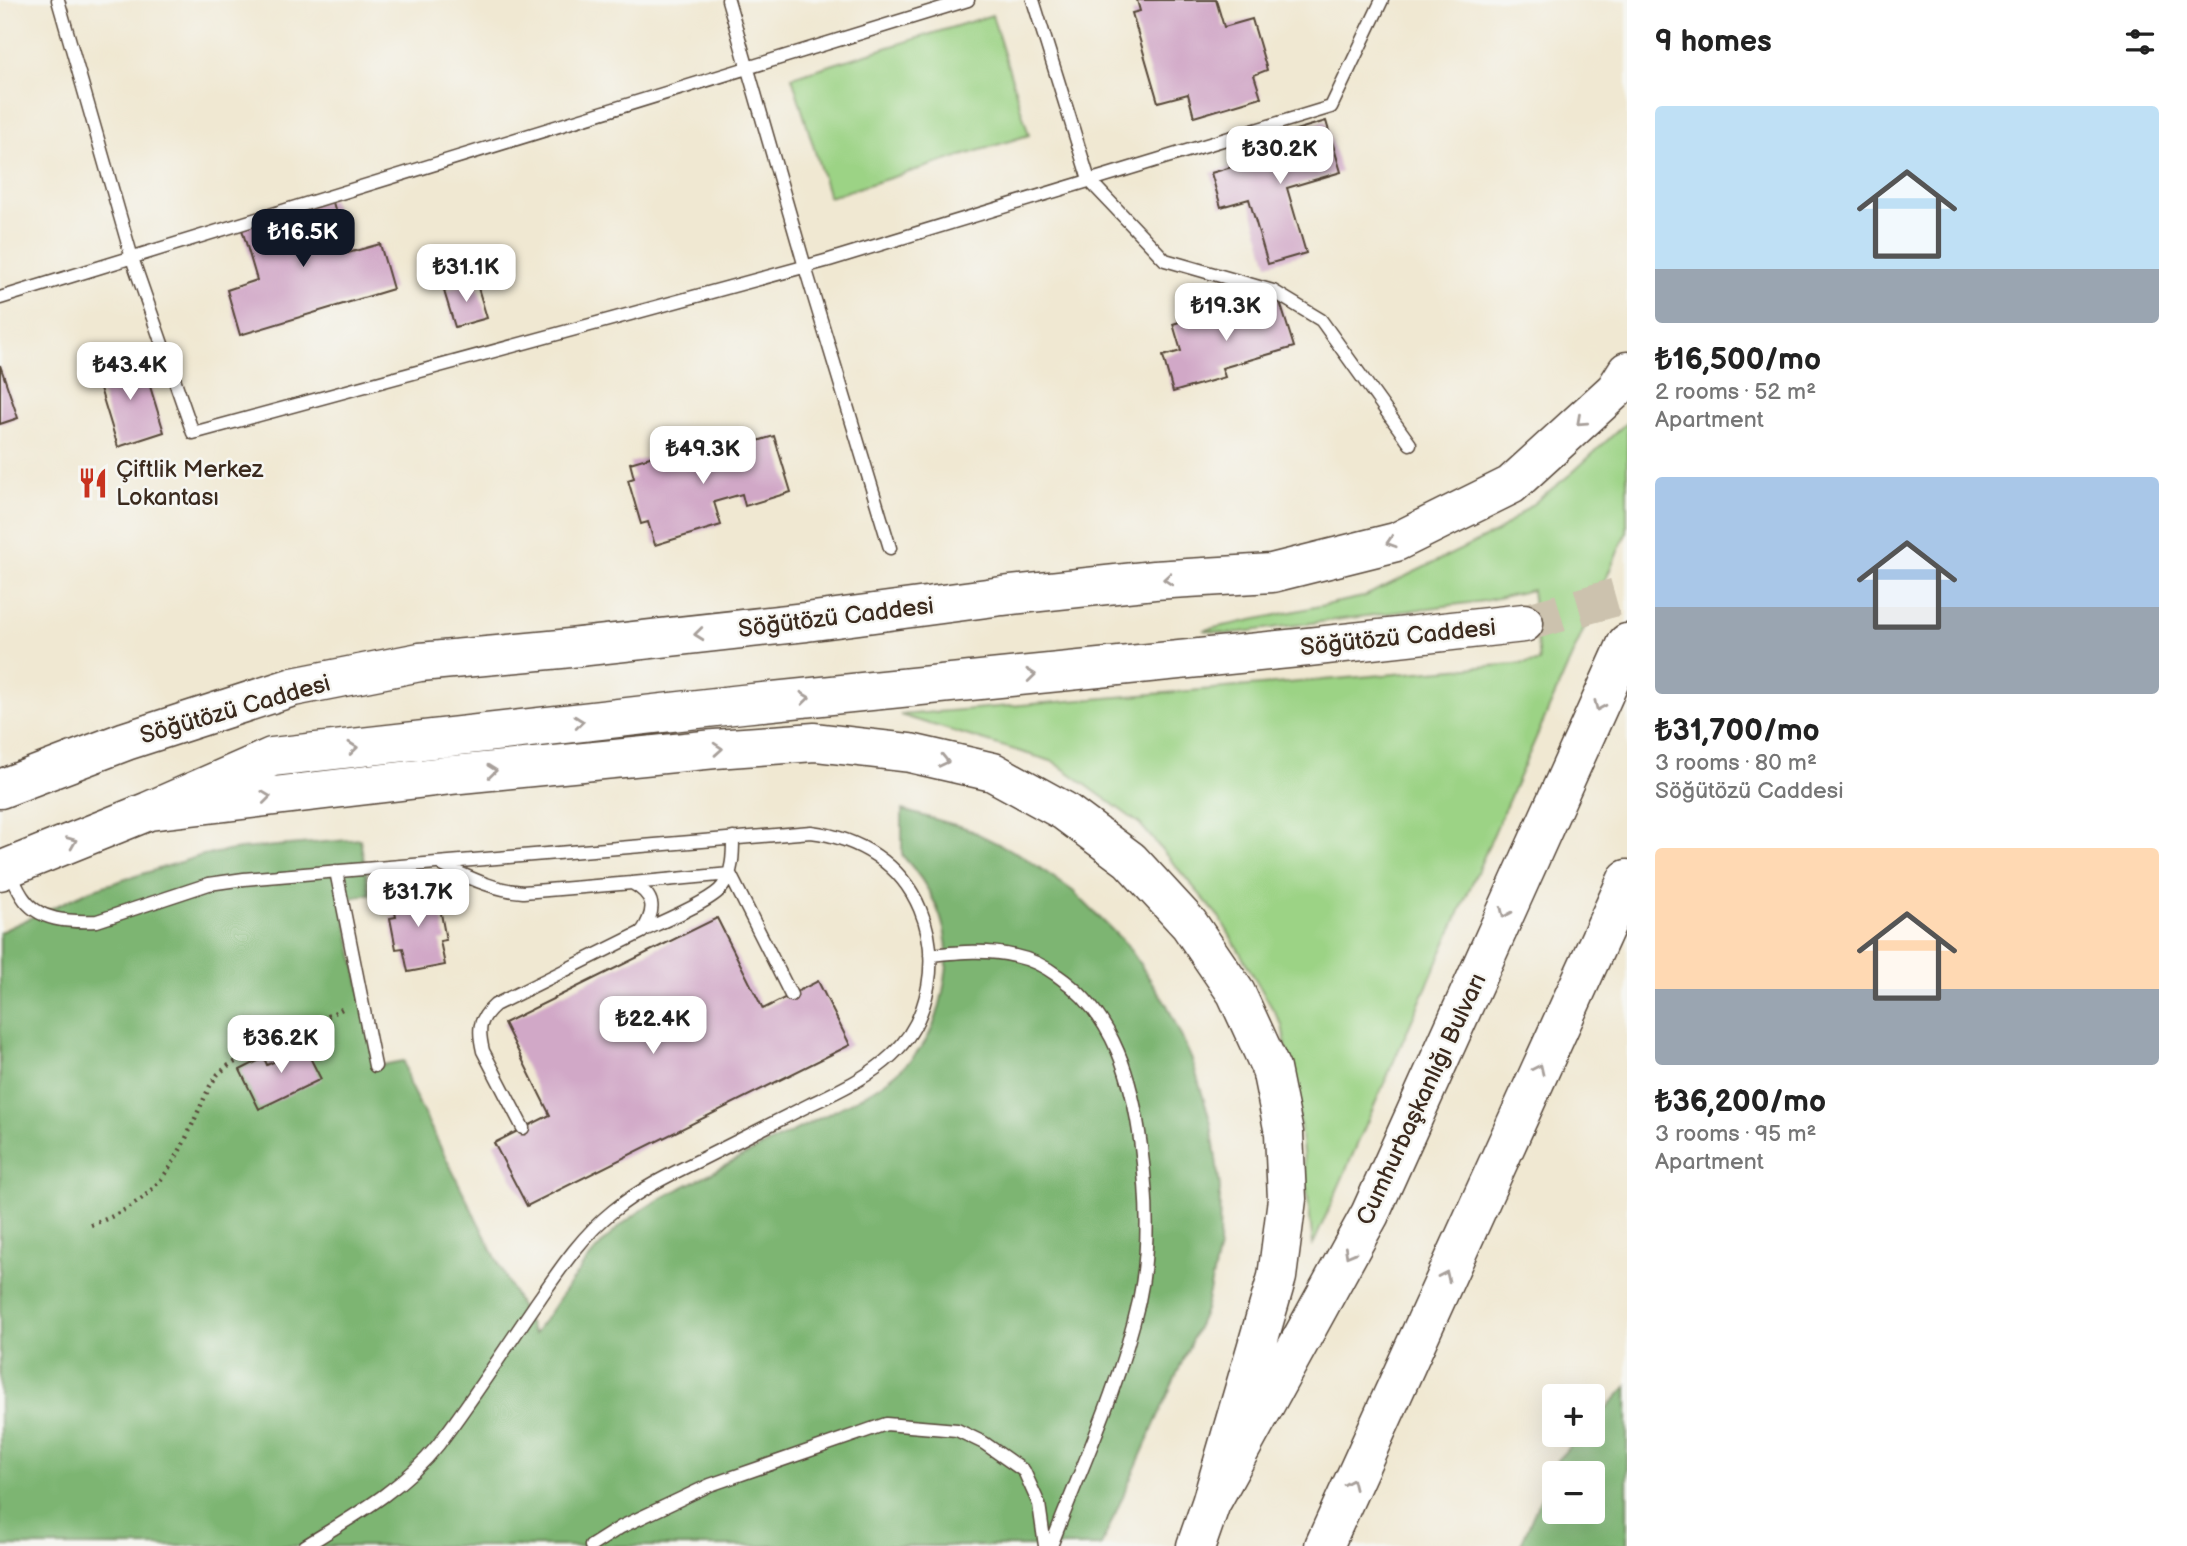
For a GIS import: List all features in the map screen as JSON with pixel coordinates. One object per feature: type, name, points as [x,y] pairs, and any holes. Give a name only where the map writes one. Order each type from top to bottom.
[{"type":"main road","name":"Söğütözü Caddesi","points":[[0,789],[126,741],[293,687],[420,662],[806,622],[1016,594],[1154,580],[1272,573],[1396,542],[1511,485],[1615,390],[1627,371]]},
{"type":"main road","name":"Söğütözü Caddesi","points":[[4,869],[149,811],[272,757],[742,704],[1524,623]]},
{"type":"main road","name":"Cumhurbaşkanlığı Bulvarı","points":[[1196,1546],[1211,1503],[1370,1214],[1627,643]]},
{"type":"main road","points":[[149,811],[452,775],[815,742],[910,753],[993,772],[1064,811],[1130,860],[1189,924],[1236,992],[1271,1069],[1284,1133],[1287,1199],[1277,1277],[1211,1503]]},
{"type":"main road","points":[[1324,1546],[1627,880]]},
{"type":"lane","points":[[58,0],[132,258],[193,433],[805,267],[1331,107],[1382,0]]},
{"type":"lane","points":[[728,0],[890,548]]},
{"type":"lane","points":[[0,298],[968,0]]},
{"type":"lane","points":[[1034,0],[1089,180],[1165,260],[1273,291],[1321,320],[1410,444]]},
{"type":"lane","points":[[4,869],[34,910],[64,921],[80,922],[97,921],[209,884],[244,879],[810,832],[834,835],[874,854],[891,867],[918,902],[931,943],[930,970],[918,1018],[907,1038],[894,1053],[878,1067],[841,1090],[655,1182],[613,1211],[577,1246],[437,1446],[408,1476],[377,1501],[304,1546]]},
{"type":"lane","points":[[523,1128],[480,1039],[480,1025],[485,1013],[495,1004],[708,899],[722,889],[730,874],[733,838]]},
{"type":"lane","points":[[438,863],[491,887],[523,892],[730,874]]},
{"type":"lane","points":[[336,871],[375,1066]]},
{"type":"lane","points":[[730,874],[791,995]]},
{"type":"lane","points":[[632,883],[645,890],[652,903],[651,919],[642,932]]},
{"type":"lane","points":[[930,955],[988,952],[1017,956],[1048,969],[1075,987],[1101,1017],[1119,1050],[1139,1129],[1147,1214],[1146,1257],[1140,1299],[1114,1384],[1051,1546]]},
{"type":"lane","points":[[591,1546],[621,1527],[710,1485],[886,1424],[957,1430],[984,1443],[1024,1471],[1039,1504],[1045,1546]]},
{"type":"path","points":[[91,1225],[136,1204],[155,1188],[171,1166],[218,1074],[229,1065],[362,999]]},
{"type":"green space","points":[[992,15],[1029,135],[829,197],[792,77]]},
{"type":"green space","points":[[1627,422],[1627,531],[1313,1245],[1299,1116],[1282,1025],[1220,918],[1140,824],[1054,762],[900,715],[1539,662],[1532,590],[1484,601],[1226,634],[1204,630],[1363,597],[1497,532],[1572,473]]},
{"type":"green space","points":[[902,810],[966,828],[1021,855],[1073,891],[1127,945],[1167,1005],[1192,1060],[1211,1123],[1220,1187],[1219,1248],[1205,1310],[1101,1546],[0,1546],[0,932],[91,890],[203,855],[240,849],[360,839],[370,894],[342,900],[376,1066],[404,1061],[409,1084],[534,1334],[587,1261],[634,1215],[677,1190],[861,1097],[887,1081],[920,1049],[930,1034],[939,1007],[945,980],[947,945],[932,897],[902,855]]},
{"type":"green space","points":[[1627,1386],[1627,1546],[1520,1546],[1542,1495],[1542,1524],[1605,1524],[1605,1461],[1557,1460],[1569,1447],[1605,1447],[1605,1410]]},
{"type":"building","points":[[1137,0],[1216,0],[1224,27],[1252,19],[1267,70],[1254,75],[1261,97],[1194,117],[1188,94],[1158,102],[1132,13],[1140,11]]},
{"type":"building","points":[[1326,121],[1341,172],[1287,188],[1306,253],[1268,264],[1249,199],[1221,207],[1211,173],[1277,154],[1272,137]]},
{"type":"building","points":[[332,199],[348,253],[380,244],[393,289],[240,335],[227,290],[257,280],[241,226]]},
{"type":"building","points":[[476,281],[487,318],[455,327],[444,291]]},
{"type":"building","points":[[1279,299],[1294,347],[1222,368],[1225,377],[1173,392],[1163,356],[1181,351],[1173,324],[1202,315],[1204,321]]},
{"type":"building","points":[[141,357],[164,432],[118,447],[95,372]]},
{"type":"building","points":[[0,365],[18,418],[0,424]]},
{"type":"building","points":[[774,436],[791,492],[745,506],[742,494],[714,502],[721,525],[655,545],[648,522],[641,524],[628,480],[634,478],[630,463],[697,443],[701,458]]},
{"type":"building","points":[[429,886],[433,910],[440,908],[446,940],[440,941],[445,965],[408,972],[403,948],[396,949],[390,918],[396,917],[391,893]]},
{"type":"building","points":[[717,918],[763,1009],[818,981],[850,1045],[527,1206],[494,1143],[550,1115],[504,1023]]},
{"type":"building","points":[[301,1040],[321,1079],[259,1109],[240,1070],[264,1058],[267,1065],[280,1059],[276,1052]]},
{"type":"tunnel","points":[[1524,623],[1627,594]]},
{"type":"place","name":"Çiftlik Merkez Lokantası","points":[[93,483]]}]
